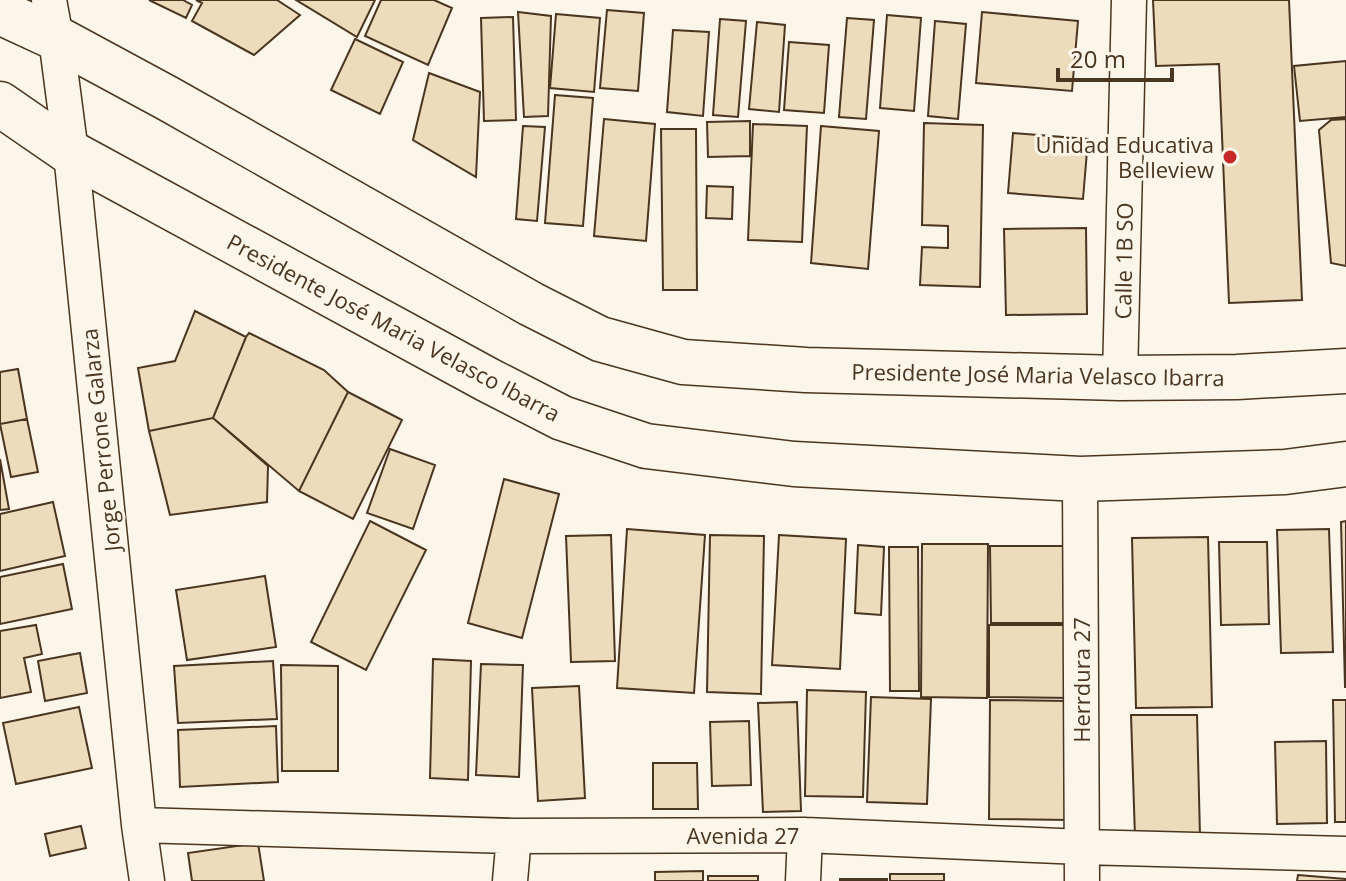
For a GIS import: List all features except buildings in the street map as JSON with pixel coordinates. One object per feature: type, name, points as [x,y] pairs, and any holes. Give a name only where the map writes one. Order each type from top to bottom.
[{"type":"main road","name":"Presidente José Maria Velasco Ibarra","points":[[0,12],[52,19],[180,105],[531,304],[600,339],[683,362],[806,370],[1120,378],[1237,377],[1346,371]]},
{"type":"main road","name":"Presidente José Maria Velasco Ibarra","points":[[0,104],[71,153],[501,387],[562,418],[646,446],[794,464],[1080,479],[1285,472],[1346,464]]},
{"type":"street","name":"Calle 1B SO","points":[[1120,378],[1129,0]]},
{"type":"street","name":"Jorge Perrone Galarza","points":[[52,19],[71,153],[147,881]]},
{"type":"street","name":"Herrdura 27","points":[[1080,479],[1082,881]]},
{"type":"street","name":"Avenida 27","points":[[139,825],[514,836],[805,835],[1346,854]]},
{"type":"street","points":[[803,881],[805,835]]},
{"type":"street","points":[[510,881],[514,836]]},
{"type":"place","name":"Unidad Educativa Belleview","points":[[1230,157]]}]
